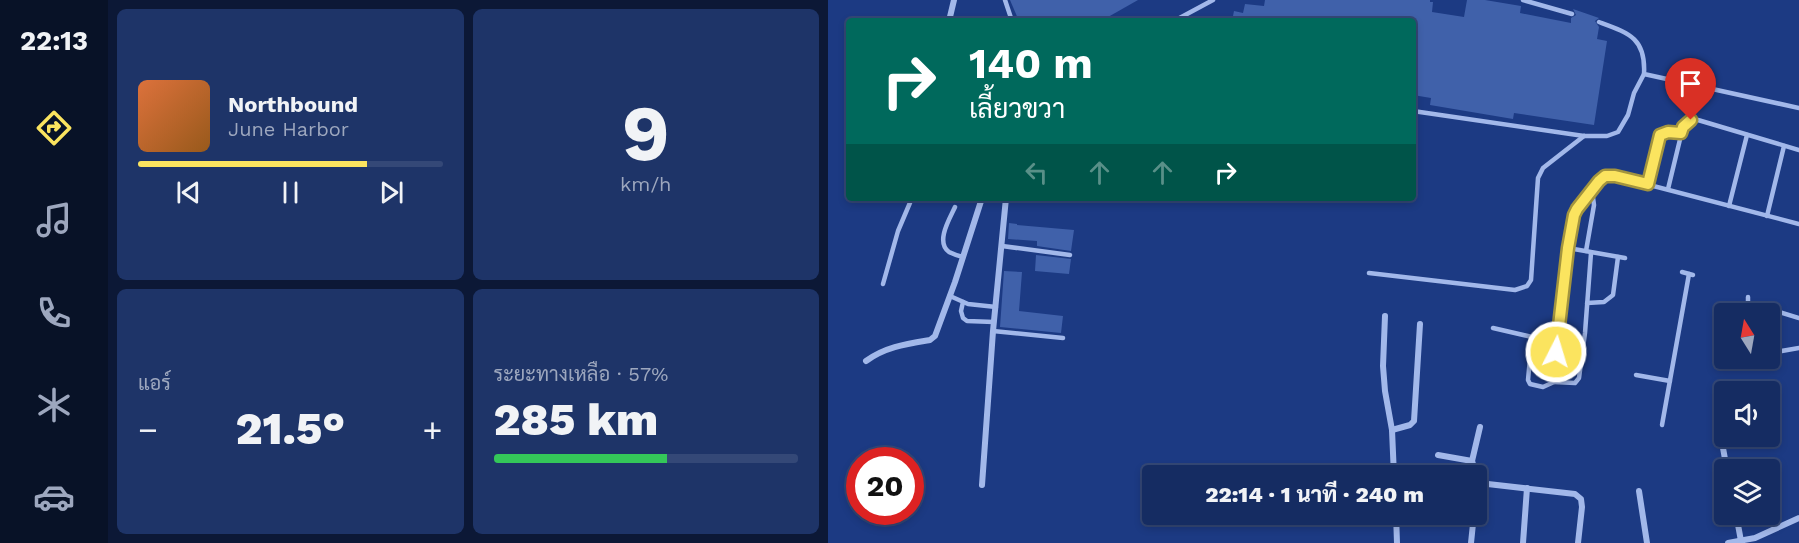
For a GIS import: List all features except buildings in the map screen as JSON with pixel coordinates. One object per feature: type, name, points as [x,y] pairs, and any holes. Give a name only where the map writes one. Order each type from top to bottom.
[{"type":"street","points":[[950,18],[954,0]]},
{"type":"street","points":[[866,361],[878,352],[930,340],[935,336],[981,201]]},
{"type":"street","points":[[982,485],[993,330],[1006,201]]},
{"type":"street","points":[[1385,316],[1383,366],[1392,430],[1394,465]]},
{"type":"street","points":[[1392,430],[1410,425],[1414,420],[1420,324]]},
{"type":"street","points":[[1473,465],[1472,461],[1480,427]]},
{"type":"street","points":[[1723,447],[1725,459]]},
{"type":"street","points":[[1438,455],[1472,461]]},
{"type":"street","points":[[1487,484],[1575,494],[1581,499],[1582,507],[1578,543]]},
{"type":"street","points":[[1523,543],[1527,488]]},
{"type":"street","points":[[1639,491],[1647,543]]},
{"type":"street","points":[[1728,543],[1755,538],[1799,518]]},
{"type":"street","points":[[1396,525],[1397,543]]},
{"type":"street","points":[[1471,543],[1473,525]]},
{"type":"street","points":[[1738,525],[1741,541]]},
{"type":"lane","points":[[1005,0],[1011,18]]},
{"type":"lane","points":[[1180,18],[1213,0]]},
{"type":"lane","points":[[1523,0],[1572,14]]},
{"type":"lane","points":[[1416,111],[1584,136],[1607,136],[1618,132],[1628,115],[1634,93],[1644,74],[1645,59],[1642,50],[1626,32],[1599,22]]},
{"type":"lane","points":[[1644,74],[1799,108]]},
{"type":"lane","points":[[1668,189],[1681,133],[1687,123],[1698,120],[1799,150]]},
{"type":"lane","points":[[1648,184],[1660,135],[1668,132],[1681,133]]},
{"type":"lane","points":[[1729,206],[1748,135]]},
{"type":"lane","points":[[1369,273],[1515,290],[1527,286],[1531,280],[1535,241],[1538,178],[1543,168],[1584,136]]},
{"type":"lane","points":[[1767,216],[1785,146]]},
{"type":"lane","points":[[1554,382],[1557,339],[1574,215],[1605,176],[1615,176],[1648,184],[1799,224]]},
{"type":"lane","points":[[1532,337],[1528,376],[1530,384],[1543,387],[1554,382],[1575,383],[1579,378],[1587,303],[1588,252],[1594,205],[1592,190]]},
{"type":"lane","points":[[883,284],[898,231],[911,201]]},
{"type":"lane","points":[[955,207],[943,236],[944,245],[948,252],[963,257]]},
{"type":"lane","points":[[1002,246],[1070,255]]},
{"type":"lane","points":[[1568,248],[1625,258]]},
{"type":"lane","points":[[1587,303],[1604,302],[1613,295],[1618,257]]},
{"type":"lane","points":[[1662,424],[1691,274],[1682,272]]},
{"type":"lane","points":[[950,296],[963,302],[996,307]]},
{"type":"lane","points":[[1748,297],[1749,303]]},
{"type":"lane","points":[[963,302],[961,315],[967,321],[994,322]]},
{"type":"lane","points":[[1780,312],[1799,318]]},
{"type":"lane","points":[[1493,328],[1532,337],[1557,339]]},
{"type":"lane","points":[[993,330],[1063,338]]},
{"type":"lane","points":[[1780,351],[1799,348]]},
{"type":"lane","points":[[1636,375],[1670,381]]},
{"type":"route","points":[[1556,352],[1568,248],[1577,209],[1605,176],[1615,176],[1648,184],[1660,135],[1663,132],[1681,133],[1683,127],[1691,120]]}]
